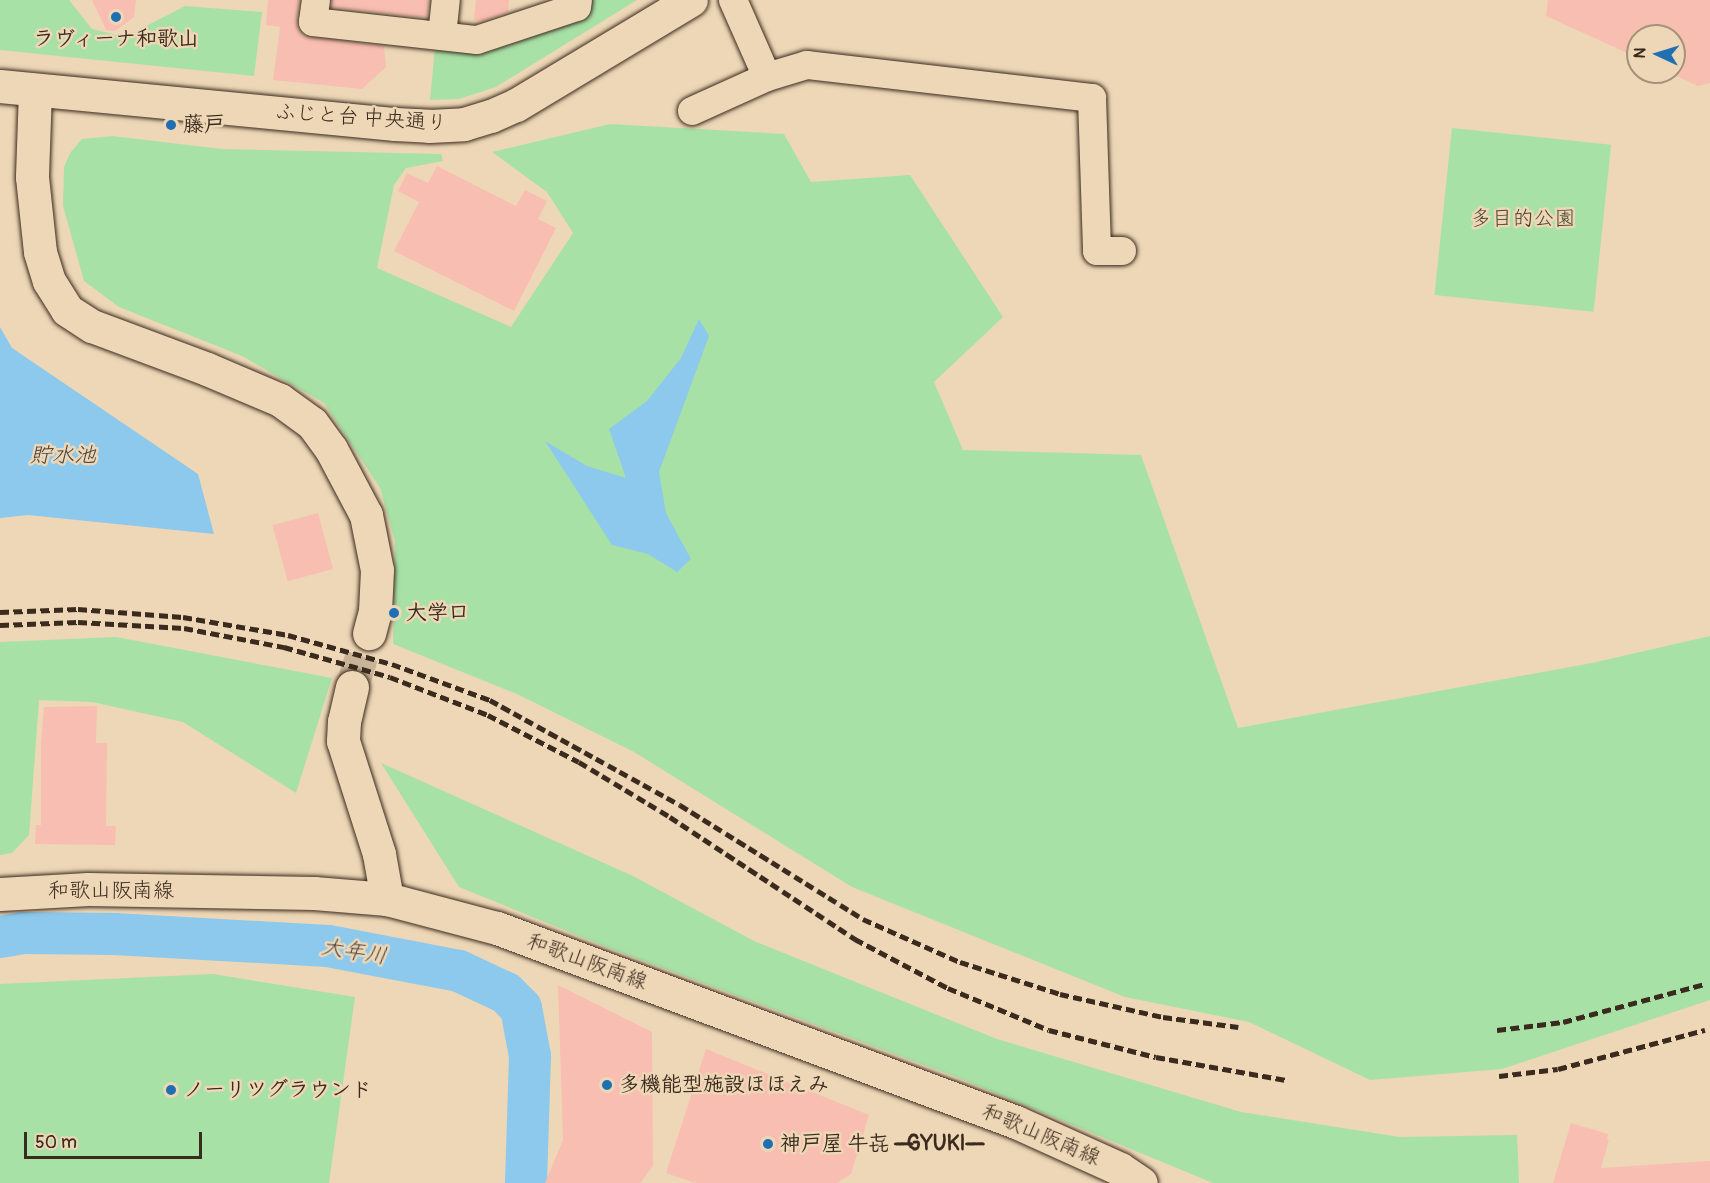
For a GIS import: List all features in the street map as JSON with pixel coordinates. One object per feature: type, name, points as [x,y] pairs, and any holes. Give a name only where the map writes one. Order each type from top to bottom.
[{"type":"street","points":[[316,0],[314,22],[477,40],[577,7],[578,0]]},
{"type":"street","points":[[442,36],[446,0]]},
{"type":"street","name":"ふじと台 中央通り","points":[[0,86],[395,124],[429,126],[464,124],[516,105],[691,0]]},
{"type":"street","points":[[733,0],[767,77]]},
{"type":"street","points":[[692,111],[767,77],[807,65],[1092,98],[1097,251],[1122,251]]},
{"type":"street","points":[[35,90],[32,177],[40,252],[49,281],[67,309],[92,326],[207,369],[280,400],[312,423],[331,448],[366,515],[377,570],[375,611],[369,633]]},
{"type":"street","points":[[352,687],[344,721],[343,741],[379,854],[387,899]]},
{"type":"street","name":"和歌山阪南線","points":[[0,894],[100,889],[314,893],[387,899],[497,928],[1016,1122],[1120,1169],[1141,1183]]},
{"type":"green space","points":[[0,0],[69,0],[92,29],[125,37],[185,6],[262,12],[254,76],[0,50]]},
{"type":"green space","points":[[591,0],[637,0],[496,87],[459,99],[430,100],[435,48],[475,51],[589,14]]},
{"type":"green space","points":[[610,124],[784,134],[811,182],[910,175],[1003,317],[934,382],[963,450],[1141,455],[1238,728],[1592,663],[1710,636],[1710,1000],[1502,1069],[1370,1080],[1249,1022],[1125,997],[852,887],[634,752],[517,694],[393,644],[395,542],[380,488],[324,403],[242,356],[119,307],[84,281],[63,206],[64,167],[70,153],[82,139],[112,136],[222,149],[441,154],[443,161],[406,168],[394,185],[377,268],[511,327],[573,233],[547,192],[492,152]]},
{"type":"green space","name":"多目的公園","points":[[1452,128],[1611,145],[1594,312],[1434,295]]},
{"type":"green space","points":[[116,637],[332,678],[296,793],[183,722],[92,702],[39,700],[29,835],[12,853],[0,855],[0,642]]},
{"type":"green space","points":[[381,763],[633,876],[754,941],[997,1039],[1241,1112],[1400,1137],[1517,1135],[1519,1183],[1213,1183],[959,1078],[606,947],[459,887]]},
{"type":"green space","name":"ノーリツグラウンド","points":[[213,974],[355,997],[329,1183],[0,1183],[0,984]]},
{"type":"water","points":[[699,319],[709,336],[659,472],[666,513],[691,559],[677,572],[648,554],[612,545],[545,441],[587,466],[626,478],[609,429],[647,401],[681,358]]},
{"type":"water","name":"貯水池","points":[[0,327],[12,348],[198,474],[214,534],[28,515],[0,518]]},
{"type":"building","name":"ラヴィーナ和歌山","points":[[92,0],[136,0],[134,17],[115,31],[106,30]]},
{"type":"building","points":[[268,0],[299,0],[298,29],[304,36],[384,46],[386,67],[362,89],[273,80],[280,27],[266,25]]},
{"type":"building","points":[[332,0],[429,0],[427,18],[332,7]]},
{"type":"building","points":[[476,0],[509,0],[508,12],[483,21],[474,20]]},
{"type":"building","points":[[1548,0],[1710,0],[1710,83],[1698,86],[1686,80],[1686,24],[1626,24],[1626,53],[1546,16]]},
{"type":"building","points":[[437,166],[516,206],[525,190],[547,201],[538,219],[556,228],[514,311],[394,251],[419,202],[398,191],[407,173],[428,183]]},
{"type":"building","points":[[318,513],[333,569],[288,581],[273,525]]},
{"type":"building","points":[[97,706],[96,743],[107,743],[106,826],[116,826],[115,845],[35,844],[36,825],[41,825],[41,742],[44,707]]},
{"type":"building","name":"多機能型施設ほほえみ","points":[[558,985],[652,1032],[653,1166],[640,1183],[545,1183],[563,1140]]},
{"type":"building","name":"神戸屋 牛㐂 ―GYUKI―","points":[[706,1049],[869,1115],[851,1174],[837,1183],[695,1183],[666,1173]]},
{"type":"building","points":[[1571,1123],[1608,1134],[1607,1140],[1609,1140],[1601,1168],[1710,1161],[1710,1183],[1553,1183]]},
{"type":"waterway","name":"大年川","points":[[0,937],[23,933],[114,934],[328,946],[459,971],[506,993],[521,1008],[530,1056],[526,1183]]},
{"type":"tunnel","points":[[352,687],[369,633]]},
{"type":"railway","points":[[0,612],[78,609],[183,617],[288,635],[392,664],[490,700],[680,805],[863,919],[960,962],[1060,994],[1163,1017],[1238,1027]]},
{"type":"railway","points":[[0,625],[78,622],[184,628],[284,647],[390,677],[488,715],[579,762],[670,817],[855,939],[948,988],[1049,1030],[1156,1057],[1286,1080]]},
{"type":"railway","points":[[1497,1030],[1563,1022],[1705,984]]},
{"type":"railway","points":[[1499,1076],[1558,1069],[1705,1030]]},
{"type":"place","name":"ラヴィーナ和歌山","points":[[116,17]]},
{"type":"place","name":"藤戸","points":[[171,125]]},
{"type":"place","name":"大学口","points":[[394,613]]},
{"type":"place","name":"多機能型施設ほほえみ","points":[[607,1085]]},
{"type":"place","name":"ノーリツグラウンド","points":[[171,1090]]},
{"type":"place","name":"神戸屋 牛㐂 ―GYUKI―","points":[[768,1144]]}]
